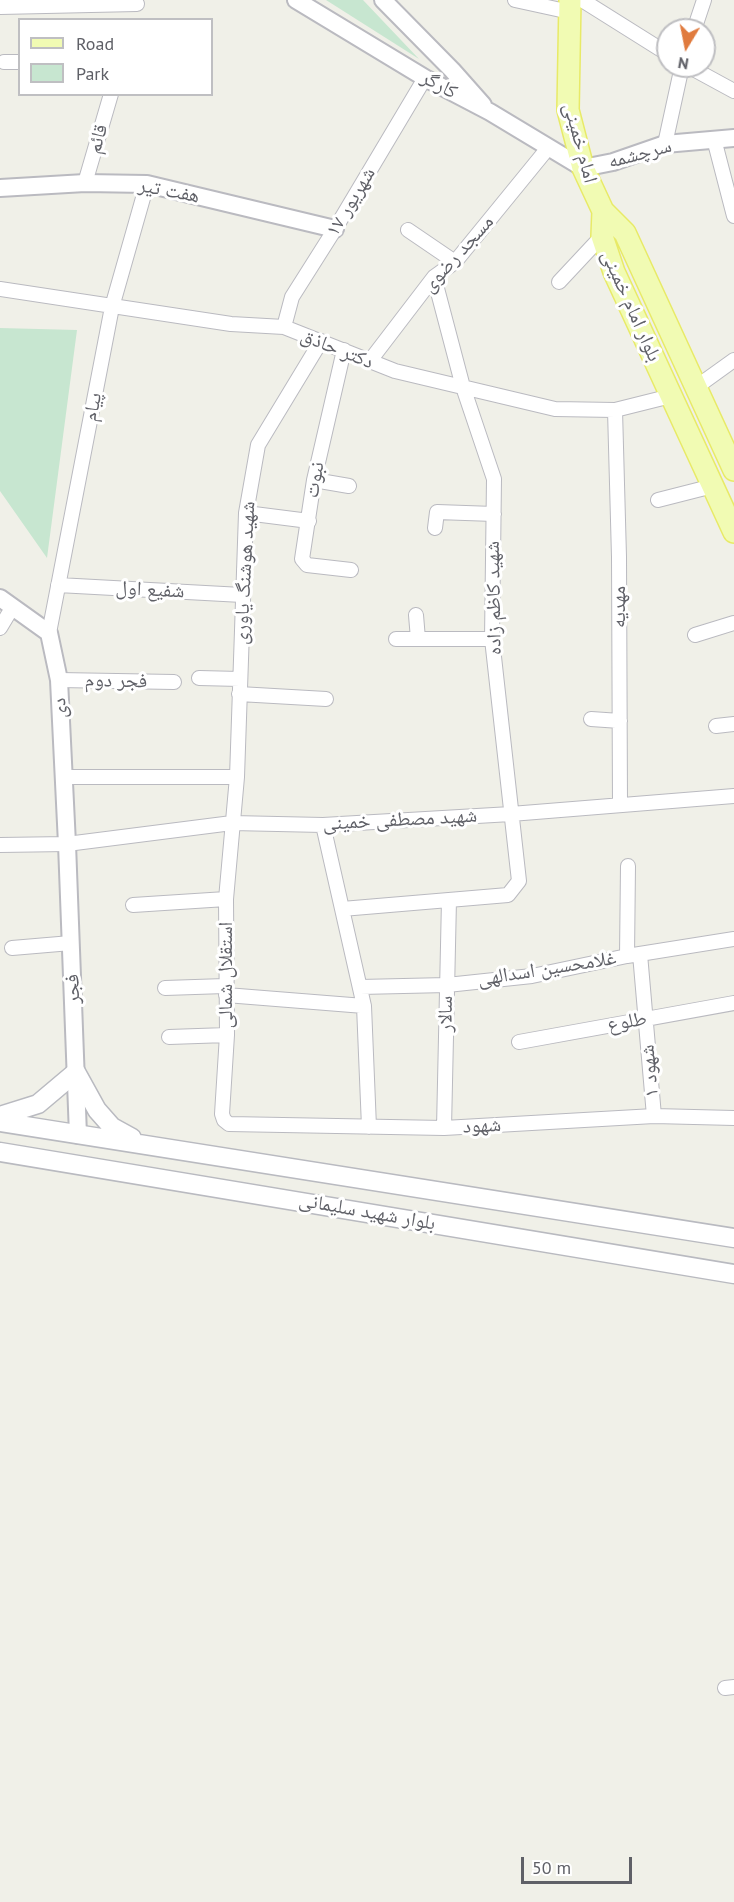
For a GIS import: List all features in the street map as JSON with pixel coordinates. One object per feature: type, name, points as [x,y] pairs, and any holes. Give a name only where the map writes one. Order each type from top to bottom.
[{"type":"main road","name":"امام خمینی","points":[[574,4],[568,110],[583,168],[603,212]]},
{"type":"main road","name":"بلوار امام خمینی","points":[[603,212],[602,236],[614,272],[734,532]]},
{"type":"main road","name":"بلوار امام خمینی","points":[[603,212],[625,233],[695,388],[726,439],[734,470]]},
{"type":"main road","points":[[0,1116],[38,1104],[76,1072],[98,1110],[112,1127],[144,1145]]},
{"type":"main road","name":"بلوار شهید سلیمانی","points":[[0,1122],[734,1238]]},
{"type":"main road","points":[[78,1135],[79,1164]]},
{"type":"main road","name":"بلوار شهید سلیمانی","points":[[0,1152],[734,1274]]},
{"type":"street","name":"کارگر","points":[[296,0],[424,78],[490,112],[583,168]]},
{"type":"street","points":[[515,0],[574,4],[656,48]]},
{"type":"street","points":[[698,18],[704,0]]},
{"type":"street","points":[[0,7],[138,2],[134,18]]},
{"type":"street","points":[[388,2],[490,112]]},
{"type":"street","points":[[4,62],[18,62]]},
{"type":"street","name":"۱۷ شهریور","points":[[284,327],[292,297],[336,229],[424,78]]},
{"type":"street","points":[[664,144],[679,78]]},
{"type":"street","points":[[710,78],[734,91]]},
{"type":"street","name":"قائم","points":[[85,183],[110,96]]},
{"type":"street","name":"سرچشمه","points":[[583,168],[613,162],[664,144],[734,138]]},
{"type":"street","points":[[714,139],[734,216]]},
{"type":"street","name":"مسجد رضوی","points":[[369,362],[434,277],[455,262],[548,148]]},
{"type":"street","name":"هفت تیر","points":[[0,188],[85,183],[147,184],[336,229]]},
{"type":"street","name":"پیام","points":[[49,633],[112,307],[147,184]]},
{"type":"street","points":[[408,230],[455,262]]},
{"type":"street","points":[[559,282],[602,236]]},
{"type":"street","points":[[434,277],[463,387]]},
{"type":"street","name":"دکتر حاذق","points":[[0,289],[231,324],[284,327],[395,371],[555,409],[615,410],[671,396]]},
{"type":"street","name":"شهید هوشنگ یاوری","points":[[232,824],[237,777],[246,513],[258,444],[321,341]]},
{"type":"street","name":"نبوت","points":[[344,350],[314,480],[302,559],[304,563],[351,570]]},
{"type":"street","points":[[695,388],[734,360]]},
{"type":"street","name":"شهید کاظم زاده","points":[[342,909],[508,895],[519,881],[492,639],[494,479],[463,387]]},
{"type":"street","name":"مهدیه","points":[[615,410],[619,557],[620,805]]},
{"type":"street","points":[[314,480],[349,486]]},
{"type":"street","points":[[658,500],[713,486]]},
{"type":"street","points":[[435,528],[437,512],[494,514]]},
{"type":"street","points":[[246,513],[309,521]]},
{"type":"street","name":"شفیع اول","points":[[58,585],[242,595]]},
{"type":"street","points":[[0,628],[3,601],[49,633]]},
{"type":"street","points":[[416,615],[418,639]]},
{"type":"street","points":[[695,635],[734,623]]},
{"type":"street","name":"دی","points":[[49,633],[59,680],[67,844]]},
{"type":"street","points":[[396,639],[492,639]]},
{"type":"street","points":[[199,678],[240,679]]},
{"type":"street","name":"فجر دوم","points":[[59,680],[174,681]]},
{"type":"street","points":[[239,694],[326,699]]},
{"type":"street","points":[[591,719],[620,721]]},
{"type":"street","points":[[716,726],[734,724]]},
{"type":"street","points":[[64,777],[237,777]]},
{"type":"street","name":"شهید مصطفی خمینی","points":[[0,845],[67,844],[232,824],[323,825],[511,814],[734,796]]},
{"type":"street","name":"استقلال شمالی","points":[[229,1124],[224,1120],[222,1114],[227,1035],[226,899],[232,824]]},
{"type":"street","points":[[323,825],[364,1006],[369,1127]]},
{"type":"street","name":"فجر","points":[[67,844],[78,1135]]},
{"type":"street","name":"شهود ۱","points":[[627,866],[634,955],[646,1019],[654,1116]]},
{"type":"street","points":[[133,905],[226,899]]},
{"type":"street","name":"سالار","points":[[444,1128],[449,900]]},
{"type":"street","name":"غلامحسین اسدالهی","points":[[360,987],[447,985],[532,976],[634,955],[734,939]]},
{"type":"street","points":[[12,948],[71,943]]},
{"type":"street","points":[[165,988],[226,990],[364,1006]]},
{"type":"street","name":"طلوع","points":[[519,1042],[734,1003]]},
{"type":"street","points":[[169,1037],[227,1035]]},
{"type":"street","name":"شهود","points":[[229,1124],[444,1128],[654,1116],[734,1118]]},
{"type":"green space","points":[[326,0],[363,0],[419,59]]},
{"type":"green space","points":[[0,328],[77,330],[47,558],[0,491]]}]
